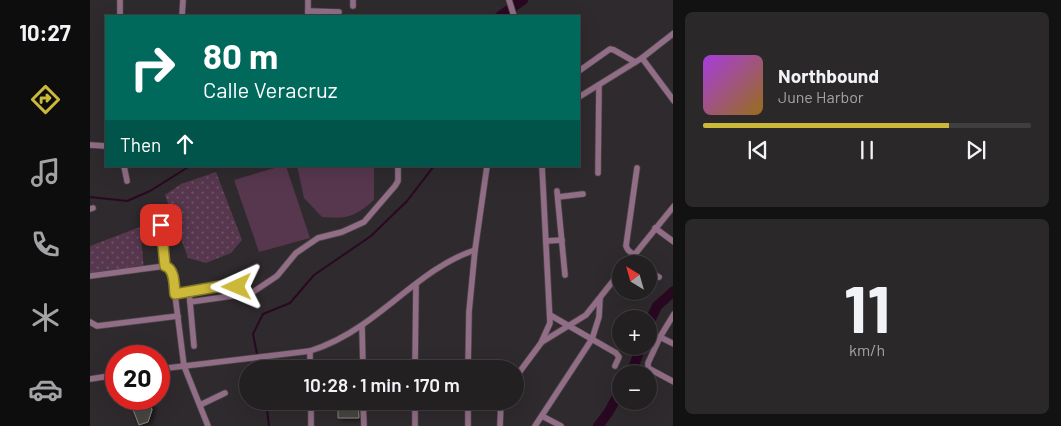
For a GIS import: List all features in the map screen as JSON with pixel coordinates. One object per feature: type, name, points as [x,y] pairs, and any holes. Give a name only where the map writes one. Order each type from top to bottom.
[{"type":"street","points":[[120,0],[120,15]]},
{"type":"street","points":[[182,15],[183,0]]},
{"type":"street","points":[[308,0],[308,14],[339,12]]},
{"type":"street","points":[[509,0],[514,15]]},
{"type":"street","points":[[580,95],[642,58],[673,34]]},
{"type":"street","points":[[580,70],[610,49],[635,62]]},
{"type":"street","points":[[642,58],[673,100]]},
{"type":"street","points":[[598,173],[599,84]]},
{"type":"street","points":[[90,145],[105,146]]},
{"type":"street","points":[[124,167],[127,181]]},
{"type":"street","points":[[190,302],[248,295],[276,276],[296,253],[318,238],[342,232],[364,222],[395,186],[398,181],[398,167]]},
{"type":"street","points":[[468,360],[468,312],[487,167]]},
{"type":"street","points":[[524,366],[541,343],[549,328],[550,315],[542,167]]},
{"type":"street","points":[[630,255],[627,240],[637,168]]},
{"type":"street","points":[[565,275],[557,194],[583,194]]},
{"type":"street","points":[[634,255],[673,207]]},
{"type":"street","points":[[161,225],[167,266],[172,271],[184,366],[208,426]]},
{"type":"street","points":[[655,228],[673,241]]},
{"type":"street","points":[[546,241],[562,240]]},
{"type":"street","points":[[170,368],[310,351],[326,346],[362,326],[451,260],[475,250]]},
{"type":"street","points":[[90,276],[167,266]]},
{"type":"street","points":[[541,343],[586,315],[612,283]]},
{"type":"street","points":[[175,294],[234,285],[237,287],[239,295]]},
{"type":"street","points":[[416,285],[416,360]]},
{"type":"street","points":[[211,288],[212,299]]},
{"type":"street","points":[[189,291],[194,346]]},
{"type":"street","points":[[535,426],[592,339],[599,317],[600,299]]},
{"type":"street","points":[[550,315],[618,355],[615,365]]},
{"type":"street","points":[[91,324],[97,326],[178,316]]},
{"type":"street","points":[[673,316],[660,337],[648,363],[648,368],[673,381]]},
{"type":"street","points":[[362,326],[362,360]]},
{"type":"street","points":[[660,337],[673,344]]},
{"type":"street","points":[[310,351],[310,360]]},
{"type":"street","points":[[90,379],[105,377]]},
{"type":"street","points":[[200,405],[225,393]]},
{"type":"street","points":[[311,410],[311,426]]},
{"type":"street","points":[[363,410],[364,426]]},
{"type":"street","points":[[415,410],[415,426]]},
{"type":"street","points":[[468,410],[468,426]]},
{"type":"street","points":[[500,410],[500,426]]},
{"type":"street","points":[[542,416],[561,426]]},
{"type":"shaded area","points":[[278,167],[286,167],[310,238],[259,252],[234,180]]},
{"type":"shaded area","points":[[297,167],[374,167],[374,200],[350,216],[338,218],[322,217],[304,198]]},
{"type":"shaded area","points":[[216,172],[242,240],[231,253],[206,263],[188,258],[165,195],[181,184]]},
{"type":"shaded area","points":[[140,227],[144,269],[90,277],[90,246]]},
{"type":"building","points":[[133,410],[152,410],[148,422],[139,425]]},
{"type":"building","points":[[338,410],[358,410],[359,418],[338,418]]},
{"type":"waterway","points":[[501,15],[523,0]]},
{"type":"waterway","points":[[90,197],[127,201],[150,191],[188,167]]},
{"type":"waterway","points":[[258,360],[253,334],[263,314],[290,303],[314,275],[371,236],[407,201],[433,167]]},
{"type":"waterway","points":[[655,310],[673,292]]},
{"type":"waterway","points":[[634,365],[638,355]]},
{"type":"waterway","points":[[598,426],[612,406]]},
{"type":"waterway","points":[[267,410],[269,426]]},
{"type":"route","points":[[161,225],[165,266],[169,267],[172,271],[175,294],[232,284],[237,287]]}]
